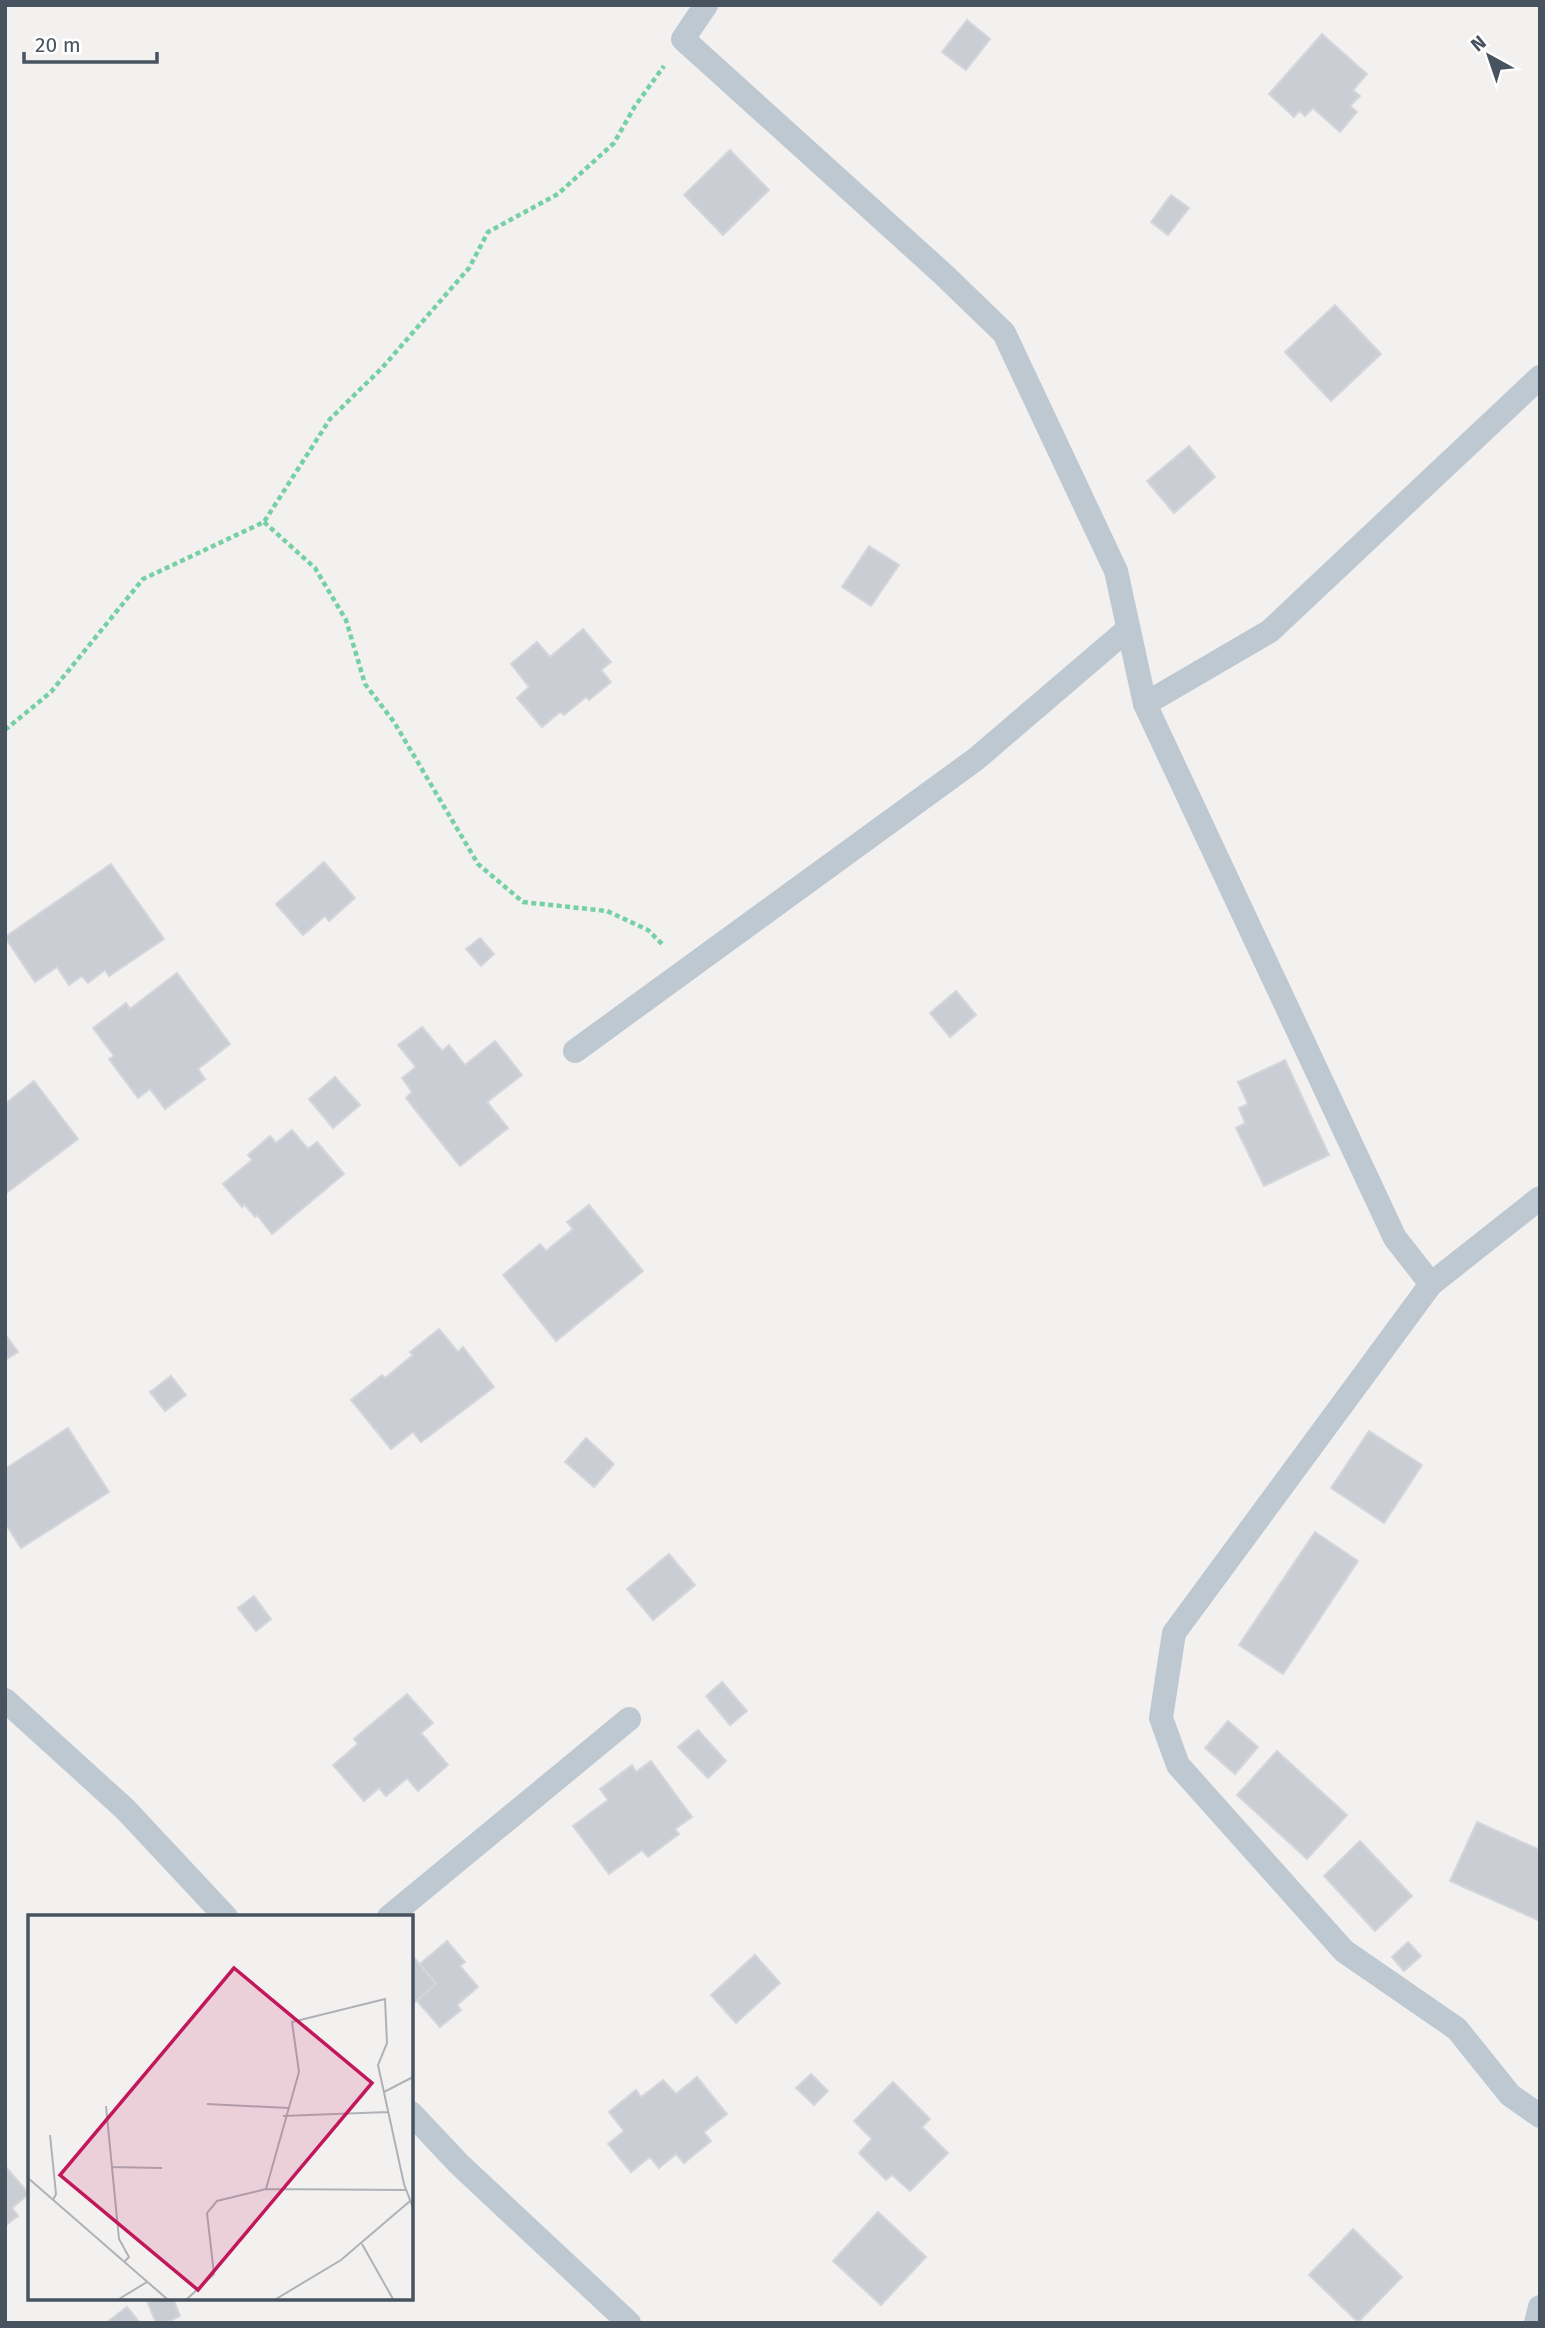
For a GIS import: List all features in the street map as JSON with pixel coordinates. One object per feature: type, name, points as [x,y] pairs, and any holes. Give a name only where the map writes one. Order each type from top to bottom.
[{"type":"lane","points":[[706,5],[683,39],[943,274],[1004,333],[1116,571],[1145,704],[1395,1238],[1431,1284]]},
{"type":"lane","points":[[1145,704],[1269,631],[1540,377]]},
{"type":"lane","points":[[575,1051],[976,759],[1128,629]]},
{"type":"lane","points":[[1540,1198],[1431,1284],[1174,1633],[1161,1718],[1178,1765],[1345,1951],[1457,2029],[1510,2095],[1540,2116]]},
{"type":"lane","points":[[5,1700],[125,1809],[224,1915]]},
{"type":"lane","points":[[391,1915],[629,1719]]},
{"type":"lane","points":[[413,2115],[467,2172],[629,2323]]},
{"type":"lane","points":[[1536,2323],[1540,2307]]},
{"type":"path","points":[[5,730],[51,692],[143,579],[264,522],[330,419],[382,368],[469,268],[488,232],[558,194],[614,143],[635,106],[683,39]]},
{"type":"path","points":[[264,522],[315,568],[346,620],[365,684],[394,722],[478,864],[523,902],[607,911],[648,930],[689,969]]},
{"type":"building","points":[[967,20],[990,39],[966,70],[942,52]]},
{"type":"building","points":[[1322,34],[1367,74],[1353,90],[1360,96],[1350,106],[1357,112],[1340,132],[1313,108],[1305,116],[1299,111],[1294,117],[1269,94]]},
{"type":"building","points":[[730,150],[769,190],[723,235],[684,195]]},
{"type":"building","points":[[1171,195],[1189,208],[1168,235],[1151,222]]},
{"type":"building","points":[[1335,305],[1381,354],[1331,401],[1285,352]]},
{"type":"building","points":[[1189,446],[1215,477],[1174,513],[1147,481]]},
{"type":"building","points":[[869,546],[899,565],[871,606],[842,587]]},
{"type":"building","points":[[583,629],[611,662],[601,670],[611,682],[589,700],[586,697],[564,715],[560,712],[542,727],[517,698],[529,687],[511,664],[537,642],[550,657]]},
{"type":"building","points":[[324,862],[355,898],[329,921],[325,916],[303,935],[276,904]]},
{"type":"building","points":[[111,864],[164,939],[109,976],[105,970],[88,983],[82,976],[69,985],[57,967],[35,982],[5,937]]},
{"type":"building","points":[[480,938],[494,954],[481,966],[466,949]]},
{"type":"building","points":[[177,973],[230,1044],[198,1069],[205,1079],[165,1109],[150,1089],[138,1098],[109,1059],[114,1056],[93,1028],[126,1003],[130,1009]]},
{"type":"building","points":[[956,991],[976,1015],[950,1037],[930,1013]]},
{"type":"building","points":[[422,1027],[442,1051],[449,1045],[465,1065],[495,1041],[522,1075],[487,1102],[508,1128],[460,1166],[406,1098],[412,1092],[402,1078],[416,1067],[398,1045]]},
{"type":"building","points":[[1285,1060],[1329,1155],[1264,1186],[1236,1128],[1245,1123],[1239,1108],[1248,1104],[1238,1082]]},
{"type":"building","points":[[335,1077],[360,1105],[333,1128],[309,1099]]},
{"type":"building","points":[[34,1081],[78,1139],[5,1194],[5,1104]]},
{"type":"building","points":[[292,1130],[308,1149],[317,1142],[344,1174],[272,1234],[257,1215],[255,1217],[244,1204],[242,1207],[223,1184],[252,1160],[248,1155],[270,1136],[276,1143]]},
{"type":"building","points":[[589,1205],[643,1271],[556,1341],[503,1275],[540,1244],[546,1251],[573,1229],[567,1222]]},
{"type":"building","points":[[439,1329],[458,1352],[463,1347],[494,1387],[421,1442],[413,1432],[391,1449],[351,1400],[382,1375],[385,1378],[413,1355],[410,1352]]},
{"type":"building","points":[[5,1334],[18,1352],[5,1360]]},
{"type":"building","points":[[171,1376],[186,1395],[165,1411],[150,1392]]},
{"type":"building","points":[[68,1428],[109,1492],[21,1548],[5,1523],[5,1469]]},
{"type":"building","points":[[1369,1431],[1422,1465],[1384,1523],[1331,1488]]},
{"type":"building","points":[[586,1438],[614,1464],[594,1487],[565,1462]]},
{"type":"building","points":[[1315,1532],[1358,1561],[1283,1674],[1239,1645]]},
{"type":"building","points":[[669,1554],[695,1585],[653,1620],[627,1589]]},
{"type":"building","points":[[254,1596],[271,1619],[256,1631],[238,1608]]},
{"type":"building","points":[[722,1682],[747,1711],[730,1725],[706,1696]]},
{"type":"building","points":[[407,1694],[433,1723],[421,1733],[448,1765],[418,1791],[407,1778],[386,1796],[379,1788],[364,1801],[333,1765],[358,1744],[354,1739]]},
{"type":"building","points":[[1228,1721],[1258,1747],[1235,1774],[1205,1748]]},
{"type":"building","points":[[698,1730],[726,1761],[708,1778],[678,1747]]},
{"type":"building","points":[[1277,1751],[1347,1815],[1307,1859],[1237,1795]]},
{"type":"building","points":[[651,1761],[692,1817],[675,1829],[679,1834],[648,1857],[642,1850],[609,1874],[573,1826],[608,1800],[600,1789],[632,1765],[636,1772]]},
{"type":"building","points":[[1477,1822],[1540,1850],[1540,1921],[1450,1881]]},
{"type":"building","points":[[1360,1841],[1412,1896],[1375,1931],[1324,1876]]},
{"type":"building","points":[[447,1941],[465,1962],[460,1966],[478,1987],[457,2005],[461,2010],[440,2027],[417,2001],[436,1984],[420,1964]]},
{"type":"building","points":[[1408,1942],[1421,1956],[1404,1971],[1392,1957]]},
{"type":"building","points":[[755,1955],[780,1983],[736,2023],[711,1995]]},
{"type":"building","points":[[413,1956],[436,1984],[413,2002]]},
{"type":"building","points":[[811,2074],[828,2091],[814,2105],[796,2088]]},
{"type":"building","points":[[697,2077],[727,2114],[704,2132],[711,2141],[684,2163],[676,2154],[659,2168],[650,2157],[631,2172],[608,2144],[624,2131],[609,2112],[636,2090],[641,2097],[663,2080],[676,2094]]},
{"type":"building","points":[[893,2082],[930,2119],[922,2127],[948,2153],[910,2191],[892,2175],[886,2180],[859,2153],[872,2139],[854,2121]]},
{"type":"building","points":[[5,2166],[28,2195],[12,2208],[18,2216],[5,2226]]},
{"type":"building","points":[[878,2212],[926,2257],[881,2305],[833,2261]]},
{"type":"building","points":[[1353,2229],[1402,2277],[1358,2322],[1309,2275]]},
{"type":"building","points":[[147,2300],[174,2300],[180,2316],[166,2323],[156,2323]]},
{"type":"building","points":[[127,2307],[140,2323],[106,2323]]}]
